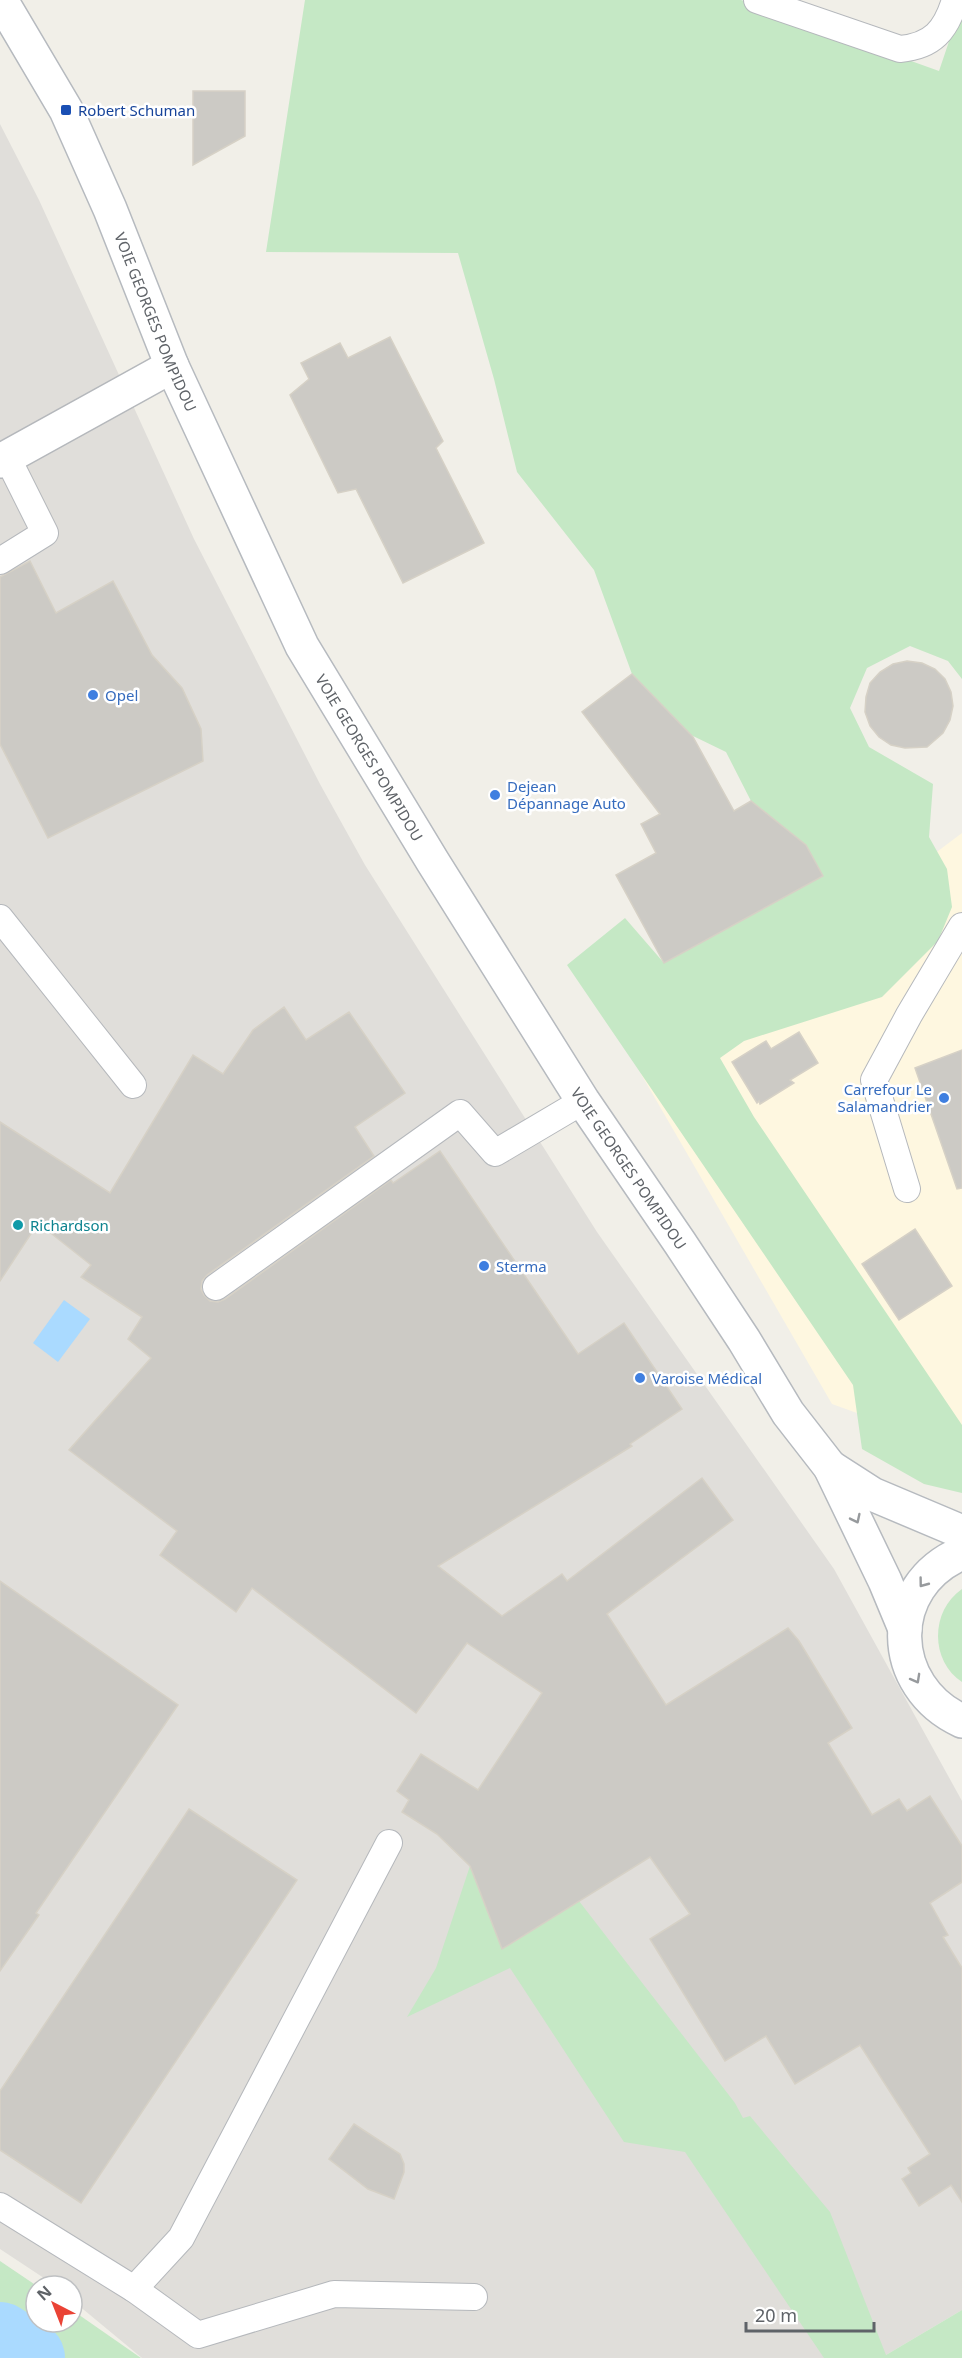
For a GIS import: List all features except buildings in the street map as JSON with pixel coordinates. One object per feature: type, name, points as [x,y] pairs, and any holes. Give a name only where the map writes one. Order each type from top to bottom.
[{"type":"main road","name":"VOIE GEORGES POMPIDOU","points":[[1,0],[66,110],[110,209],[172,366],[302,646],[433,862],[583,1101],[744,1340],[788,1413],[830,1467],[885,1581],[904,1629]]},
{"type":"main road","points":[[3,459],[172,366]]},
{"type":"main road","name":"VOIE GEORGES POMPIDOU","points":[[830,1467],[872,1494],[962,1532]]},
{"type":"main road","points":[[958,1720],[928,1697],[912,1673],[907,1658],[904,1629],[907,1614],[920,1587],[940,1565],[962,1553]]},
{"type":"lane","points":[[757,0],[900,50],[912,48],[941,33],[956,0]]},
{"type":"lane","points":[[0,561],[45,533],[3,459]]},
{"type":"lane","points":[[0,918],[133,1085]]},
{"type":"lane","points":[[907,1189],[874,1080],[909,1015],[962,926]]},
{"type":"lane","points":[[216,1287],[460,1113],[495,1153],[583,1101]]},
{"type":"lane","points":[[134,2289],[181,2238],[389,1843]]},
{"type":"lane","points":[[0,2206],[134,2289],[198,2335],[334,2294],[474,2297]]},
{"type":"shaded area","points":[[0,124],[39,200],[194,539],[320,784],[365,865],[597,1232],[834,1569],[962,1801],[962,2310],[881,2358],[142,2358],[84,2310],[84,2274],[38,2274],[0,2249]]},
{"type":"shaded area","points":[[962,833],[962,1451],[832,1404],[641,1074]]},
{"type":"green space","points":[[305,0],[741,0],[939,71],[962,3],[962,679],[948,661],[910,646],[867,668],[850,708],[869,747],[933,784],[929,837],[947,869],[952,907],[938,941],[882,997],[744,1041],[720,1058],[754,1117],[962,1425],[962,1493],[924,1484],[862,1449],[853,1385],[567,965],[625,918],[664,963],[751,801],[726,752],[691,735],[632,674],[594,570],[517,472],[494,379],[458,253],[266,252]]},
{"type":"green space","points":[[962,1589],[962,1682],[944,1662],[938,1636],[944,1610]]},
{"type":"green space","points":[[470,1866],[502,1949],[579,1901],[735,2103],[743,2118],[750,2116],[830,2212],[886,2355],[962,2310],[962,2358],[824,2358],[685,2152],[624,2142],[510,1968],[407,2017],[436,1968]]},
{"type":"green space","points":[[0,2261],[24,2277],[24,2334],[84,2334],[84,2318],[141,2358],[0,2358]]},
{"type":"water","points":[[64,1300],[90,1319],[58,1362],[33,1343]]},
{"type":"waterway","points":[[0,2340],[27,2358]]},
{"type":"place","name":"Robert Schuman","points":[[66,110]]},
{"type":"place","name":"Opel","points":[[93,695]]},
{"type":"place","name":"Dejean Dépannage Auto","points":[[495,795]]},
{"type":"place","name":"Carrefour Le Salamandrier","points":[[944,1098]]},
{"type":"place","name":"Richardson","points":[[18,1225]]},
{"type":"place","name":"Sterma","points":[[484,1266]]},
{"type":"place","name":"Varoise Médical","points":[[640,1378]]}]
